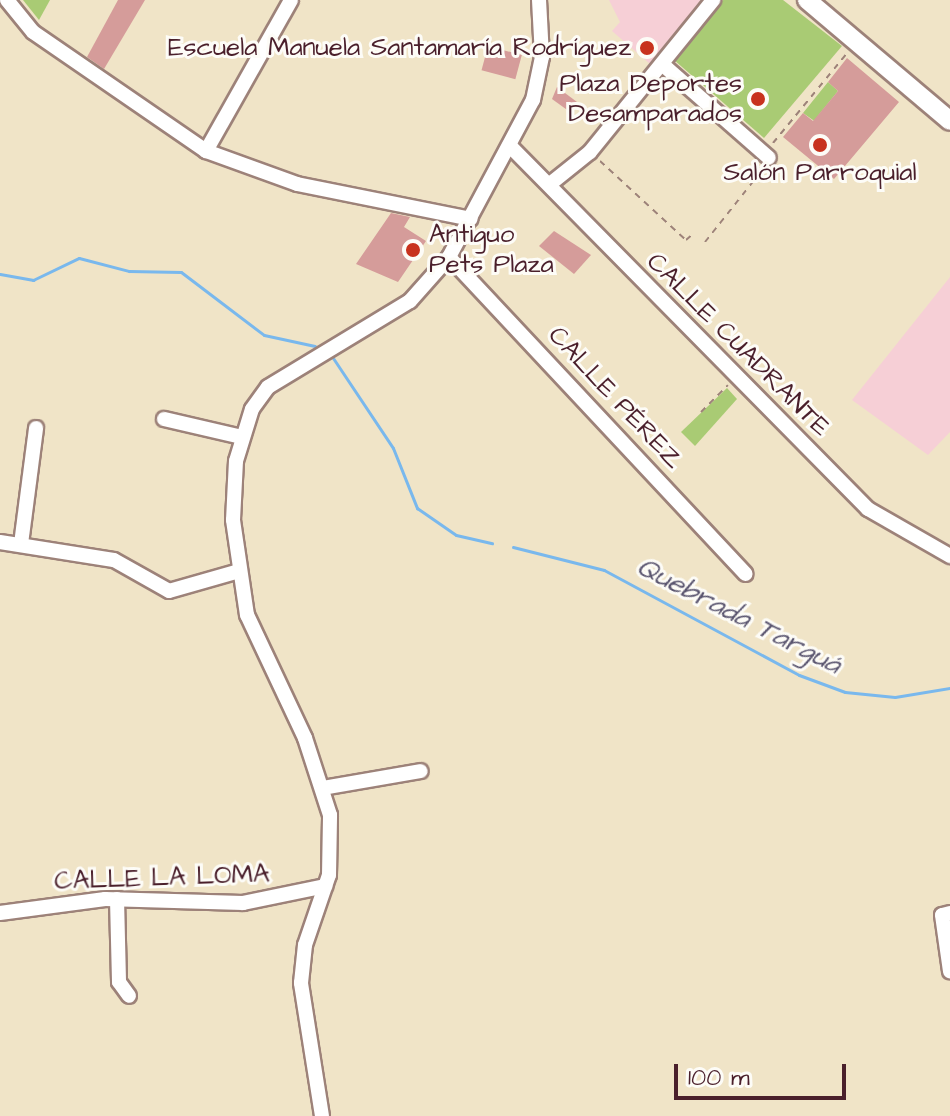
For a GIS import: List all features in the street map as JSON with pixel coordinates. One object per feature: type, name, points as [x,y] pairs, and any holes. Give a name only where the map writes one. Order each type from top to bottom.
[{"type":"main road","points":[[807,0],[950,121]]},
{"type":"street","points":[[7,0],[52,47],[206,151],[297,184],[471,219]]},
{"type":"street","points":[[206,151],[291,0]]},
{"type":"street","points":[[322,1116],[301,983],[325,886],[332,839],[323,788],[259,648],[239,571],[232,486],[242,437],[252,409],[277,379],[410,301],[449,257],[510,146],[539,79],[539,0]]},
{"type":"street","points":[[550,184],[590,152],[713,0]]},
{"type":"street","points":[[662,64],[766,156]]},
{"type":"street","name":"CALLE CUADRANTE","points":[[510,146],[868,509],[950,556]]},
{"type":"street","name":"CALLE PÉREZ","points":[[449,257],[746,574]]},
{"type":"street","points":[[164,419],[242,437]]},
{"type":"street","points":[[21,544],[36,428]]},
{"type":"street","points":[[0,542],[114,560],[169,591],[239,571]]},
{"type":"street","points":[[323,788],[421,771]]},
{"type":"street","name":"CALLE LA LOMA","points":[[0,913],[117,899],[243,903],[325,886]]},
{"type":"street","points":[[117,899],[119,982],[129,996]]},
{"type":"street","points":[[946,914],[950,971]]},
{"type":"path","points":[[705,242],[766,156],[857,42]]},
{"type":"path","points":[[590,152],[686,240],[694,233]]},
{"type":"path","points":[[701,412],[728,385]]},
{"type":"shaded area","name":"Escuela Manuela Santamaría Rodríguez","points":[[609,0],[702,0],[650,64],[612,31],[620,22]]},
{"type":"shaded area","points":[[950,277],[950,432],[928,455],[852,400]]},
{"type":"green space","points":[[23,0],[50,0],[39,20]]},
{"type":"green space","name":"Plaza Deportes Desamparados","points":[[723,0],[783,0],[842,46],[764,138],[674,60]]},
{"type":"green space","points":[[828,82],[838,91],[817,117],[857,151],[803,113]]},
{"type":"green space","points":[[727,388],[737,399],[695,446],[681,432]]},
{"type":"building","points":[[118,0],[145,0],[104,69],[87,57]]},
{"type":"building","points":[[488,46],[522,55],[515,79],[482,70]]},
{"type":"building","points":[[847,58],[899,102],[834,179],[783,137],[803,113],[813,121],[838,91],[828,82]]},
{"type":"building","points":[[557,87],[577,102],[570,112],[552,99]]},
{"type":"building","points":[[391,213],[410,217],[404,227],[426,241],[398,282],[356,264]]},
{"type":"building","points":[[554,231],[591,255],[574,274],[539,246]]},
{"type":"waterway","name":"Quebrada Targuá","points":[[0,274],[33,280],[79,258],[129,271],[181,272],[264,335],[315,346]]},
{"type":"waterway","name":"Quebrada Targuá","points":[[333,358],[393,448],[417,508],[456,535],[492,543]]},
{"type":"waterway","name":"Quebrada Targuá","points":[[513,547],[604,570],[799,675],[845,692],[895,697],[950,688]]},
{"type":"place","name":"Escuela Manuela Santamaría Rodríguez","points":[[647,48]]},
{"type":"place","name":"Plaza Deportes Desamparados","points":[[758,99]]},
{"type":"place","name":"Salón Parroquial","points":[[820,145]]},
{"type":"place","name":"Antiguo Pets Plaza","points":[[413,250]]}]
